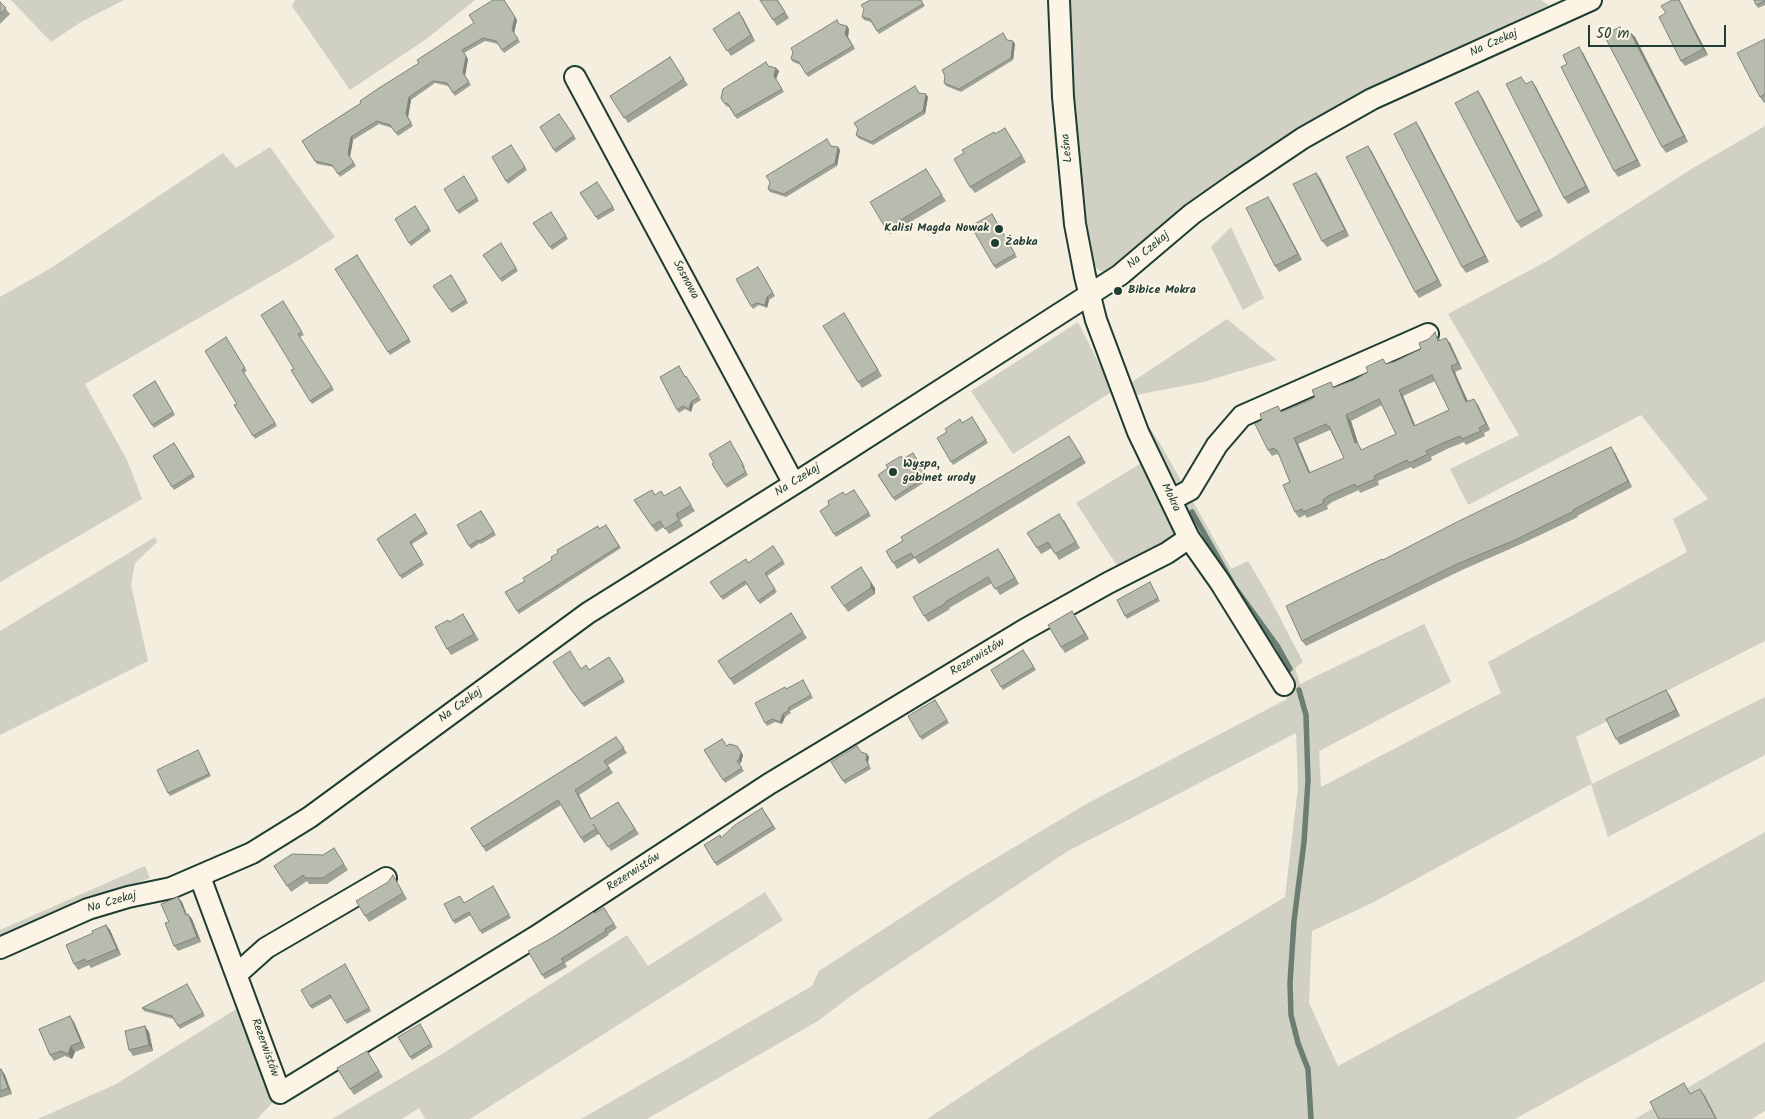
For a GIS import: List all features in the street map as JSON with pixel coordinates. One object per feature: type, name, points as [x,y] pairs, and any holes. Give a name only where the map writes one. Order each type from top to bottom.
[{"type":"street","name":"Leśna","points":[[1059,0],[1062,97],[1074,214],[1089,295]]},
{"type":"street","name":"Na Czekaj","points":[[0,948],[88,909],[128,897],[171,888],[252,853],[310,816],[588,613],[1120,276],[1192,214],[1303,138],[1372,99],[1591,0]]},
{"type":"street","name":"Sosnowa","points":[[575,77],[794,484]]},
{"type":"street","name":"Mokra","points":[[1089,295],[1096,320],[1138,432],[1189,538],[1220,582],[1284,685]]},
{"type":"street","points":[[1171,500],[1190,490],[1217,445],[1242,416],[1428,334]]},
{"type":"street","name":"Rezerwistów","points":[[200,876],[280,1093],[535,937],[769,784],[1024,630],[1108,583],[1167,553],[1189,538]]},
{"type":"street","points":[[237,974],[266,948],[386,878]]},
{"type":"shaded area","points":[[11,0],[124,0],[81,22],[51,42]]},
{"type":"shaded area","points":[[295,0],[475,0],[425,40],[350,90],[292,6]]},
{"type":"shaded area","points":[[1070,0],[1541,0],[1549,5],[1300,130],[1139,249],[1104,272],[1098,270],[1090,259],[1072,88]]},
{"type":"shaded area","points":[[1765,126],[1765,641],[1576,737],[1592,784],[1765,697],[1765,755],[1608,837],[1591,784],[1372,903],[1312,931],[1309,1003],[1338,1066],[1556,949],[1765,832],[1765,981],[1515,1119],[927,1119],[1033,1049],[1285,897],[1298,787],[1296,733],[1068,851],[855,993],[818,1021],[647,1119],[581,1119],[812,986],[819,971],[961,879],[1088,803],[1287,699],[1211,581],[1222,575],[1183,507],[1191,498],[1231,569],[1248,561],[1267,593],[1303,662],[1295,668],[1300,684],[1424,623],[1451,682],[1319,751],[1321,787],[1501,693],[1488,662],[1687,552],[1673,519],[1708,499],[1641,415],[1468,505],[1450,469],[1519,435],[1448,314],[1549,260],[1693,168]]},
{"type":"shaded area","points":[[270,147],[335,237],[299,260],[85,384],[128,462],[142,499],[0,582],[0,297],[51,268],[223,153],[236,168]]},
{"type":"shaded area","points":[[1231,227],[1264,298],[1243,310],[1211,247]]},
{"type":"shaded area","points":[[1227,319],[1277,360],[1203,382],[1136,395],[1132,382]]},
{"type":"shaded area","points":[[1078,322],[1113,391],[1013,454],[971,391]]},
{"type":"shaded area","points":[[1145,421],[1183,484],[1175,488],[1141,424]]},
{"type":"shaded area","points":[[1143,462],[1178,533],[1161,549],[1118,567],[1076,503]]},
{"type":"shaded area","points":[[155,537],[157,542],[135,563],[131,585],[148,661],[0,735],[0,631]]},
{"type":"shaded area","points":[[145,866],[150,878],[82,903],[0,939],[0,930]]},
{"type":"shaded area","points":[[765,892],[783,920],[470,1119],[425,1119],[419,1108],[402,1119],[332,1119],[442,1054],[627,935],[648,966]]},
{"type":"shaded area","points":[[238,1008],[275,1100],[257,1119],[38,1119],[116,1084]]},
{"type":"shaded area","points":[[1765,1042],[1765,1111],[1752,1119],[1635,1119]]},
{"type":"building","points":[[493,0],[504,0],[515,17],[512,30],[518,39],[502,50],[496,41],[483,38],[462,50],[466,56],[463,73],[469,82],[453,93],[447,83],[433,81],[409,97],[406,114],[411,123],[396,133],[390,125],[377,121],[351,137],[348,154],[354,163],[338,174],[332,165],[315,161],[302,141],[361,103],[360,101],[419,63],[417,60],[474,23],[469,15]]},
{"type":"building","points":[[760,0],[777,0],[785,12],[773,20]]},
{"type":"building","points":[[870,0],[921,0],[923,4],[877,31],[870,19],[862,17],[864,9],[861,5]]},
{"type":"building","points":[[1672,0],[1679,0],[1703,49],[1681,61],[1659,17],[1666,13],[1661,6]]},
{"type":"building","points":[[1754,0],[1765,0],[1765,1],[1756,5]]},
{"type":"building","points":[[0,2],[6,8],[0,14]]},
{"type":"building","points":[[739,12],[751,35],[727,51],[713,29]]},
{"type":"building","points":[[837,20],[839,24],[847,26],[845,34],[853,46],[806,74],[799,62],[791,59],[793,52],[791,48]]},
{"type":"building","points":[[1620,27],[1624,35],[1630,32],[1684,136],[1662,147],[1604,35]]},
{"type":"building","points":[[1003,33],[1007,40],[1013,41],[1011,58],[959,89],[944,83],[945,76],[942,70]]},
{"type":"building","points":[[1765,39],[1765,94],[1760,97],[1737,53]]},
{"type":"building","points":[[1579,47],[1637,160],[1614,171],[1561,67],[1567,64],[1563,55]]},
{"type":"building","points":[[670,57],[684,79],[624,118],[610,96]]},
{"type":"building","points":[[766,62],[768,66],[776,68],[774,76],[782,89],[735,116],[728,104],[724,103],[721,98],[723,89]]},
{"type":"building","points":[[1521,77],[1526,84],[1532,81],[1586,186],[1564,198],[1506,84]]},
{"type":"building","points":[[915,86],[919,93],[926,94],[923,111],[871,142],[856,135],[858,129],[854,123]]},
{"type":"building","points":[[1478,91],[1539,210],[1517,222],[1455,103]]},
{"type":"building","points":[[559,114],[574,136],[554,150],[540,127]]},
{"type":"building","points":[[1416,122],[1485,256],[1462,267],[1394,134]]},
{"type":"building","points":[[1005,128],[1022,156],[970,187],[954,159],[964,153],[962,150]]},
{"type":"building","points":[[827,139],[831,146],[838,147],[835,163],[784,194],[768,189],[770,182],[766,176]]},
{"type":"building","points":[[511,145],[525,167],[506,181],[492,157]]},
{"type":"building","points":[[1368,146],[1438,280],[1415,292],[1346,157]]},
{"type":"building","points":[[926,169],[942,195],[886,229],[870,202]]},
{"type":"building","points":[[1316,173],[1345,230],[1322,241],[1293,184]]},
{"type":"building","points":[[464,176],[477,198],[457,211],[444,189]]},
{"type":"building","points":[[597,182],[613,207],[596,217],[580,193]]},
{"type":"building","points":[[1268,197],[1298,254],[1275,266],[1246,208]]},
{"type":"building","points":[[415,206],[429,228],[409,243],[395,219]]},
{"type":"building","points":[[551,212],[566,236],[550,247],[533,223]]},
{"type":"building","name":"Żabka","points":[[992,214],[1015,254],[994,266],[971,226]]},
{"type":"building","points":[[501,243],[516,268],[500,279],[483,255]]},
{"type":"building","points":[[357,255],[409,339],[388,352],[335,269]]},
{"type":"building","points":[[758,267],[773,293],[767,297],[765,305],[757,303],[751,306],[736,279]]},
{"type":"building","points":[[451,275],[466,300],[450,310],[433,286]]},
{"type":"building","points":[[283,301],[302,332],[298,334],[332,387],[310,401],[291,370],[294,369],[261,315]]},
{"type":"building","points":[[844,313],[878,370],[858,382],[823,326]]},
{"type":"building","points":[[1435,332],[1438,341],[1446,338],[1458,363],[1451,366],[1466,402],[1474,399],[1486,424],[1479,428],[1481,431],[1462,439],[1460,436],[1443,443],[1426,451],[1428,454],[1409,463],[1407,460],[1374,476],[1375,479],[1356,487],[1355,484],[1328,496],[1323,500],[1324,503],[1303,512],[1302,509],[1295,512],[1283,485],[1290,482],[1277,450],[1274,448],[1268,450],[1255,424],[1262,420],[1260,414],[1278,406],[1281,412],[1308,401],[1315,397],[1312,390],[1331,382],[1333,388],[1354,380],[1368,372],[1366,367],[1383,359],[1386,364],[1394,362],[1421,349],[1419,343],[1429,339]],"holes":[[[1432,375],[1449,410],[1414,426],[1399,390]],[[1379,399],[1396,434],[1361,450],[1357,442],[1355,443],[1346,415]],[[1326,424],[1329,426],[1344,458],[1309,473],[1294,438]]]},
{"type":"building","points":[[226,337],[245,368],[242,370],[275,423],[253,436],[234,405],[237,404],[205,351]]},
{"type":"building","points":[[679,366],[699,397],[691,402],[689,409],[683,406],[677,410],[660,377]]},
{"type":"building","points":[[155,381],[173,412],[152,425],[133,395]]},
{"type":"building","points":[[972,417],[986,440],[951,462],[937,438],[947,432],[945,429],[960,419],[962,423]]},
{"type":"building","points":[[1069,436],[1082,457],[914,558],[911,553],[893,563],[886,551],[903,541],[901,537]]},
{"type":"building","points":[[730,441],[746,472],[725,485],[712,464],[714,463],[709,454]]},
{"type":"building","points":[[174,443],[193,474],[172,487],[153,456]]},
{"type":"building","points":[[1611,447],[1628,481],[1574,511],[1515,540],[1457,564],[1302,641],[1286,606]]},
{"type":"building","points":[[913,453],[927,476],[893,498],[878,475],[888,468],[886,465],[901,456],[903,459]]},
{"type":"building","points":[[680,487],[691,505],[676,514],[679,520],[665,529],[660,521],[652,526],[634,500],[652,490],[655,495],[661,491],[664,496]]},
{"type":"building","points":[[854,490],[869,513],[834,534],[820,511],[829,505],[828,501],[843,492],[845,495]]},
{"type":"building","points":[[481,511],[494,532],[469,546],[457,525]]},
{"type":"building","points":[[415,514],[426,531],[410,542],[422,562],[400,576],[377,539]]},
{"type":"building","points":[[1059,514],[1076,542],[1055,554],[1048,542],[1037,548],[1027,533]]},
{"type":"building","points":[[606,525],[619,546],[517,611],[505,592],[525,581],[523,578],[552,560],[551,557],[558,553],[557,550],[598,526],[599,529]]},
{"type":"building","points":[[773,546],[783,561],[765,573],[775,589],[758,601],[745,581],[721,597],[710,582],[746,559],[748,563]]},
{"type":"building","points":[[998,549],[1015,578],[995,589],[988,577],[924,616],[913,597]]},
{"type":"building","points":[[861,567],[871,583],[871,588],[844,606],[831,587]]},
{"type":"building","points":[[1150,582],[1158,598],[1125,616],[1117,600]]},
{"type":"building","points":[[1072,611],[1085,634],[1061,647],[1048,625]]},
{"type":"building","points":[[791,613],[803,632],[730,679],[718,661]]},
{"type":"building","points":[[463,614],[474,634],[447,649],[435,627]]},
{"type":"building","points":[[1023,650],[1034,667],[1001,687],[991,670]]},
{"type":"building","points":[[570,651],[581,669],[586,665],[589,670],[609,657],[623,679],[582,704],[553,662]]},
{"type":"building","points":[[803,680],[811,695],[788,708],[789,710],[783,714],[780,722],[772,719],[765,723],[755,703]]},
{"type":"building","points":[[1666,690],[1676,710],[1616,739],[1606,719]]},
{"type":"building","points":[[935,700],[947,720],[920,737],[908,716]]},
{"type":"building","points":[[616,737],[624,748],[604,761],[609,768],[575,790],[591,819],[618,802],[635,829],[608,847],[593,824],[596,829],[581,838],[558,800],[483,847],[471,828]]},
{"type":"building","points":[[722,739],[727,746],[729,744],[737,746],[741,752],[737,761],[742,768],[723,780],[704,750]]},
{"type":"building","points":[[857,746],[861,752],[867,754],[866,760],[869,766],[843,781],[831,762]]},
{"type":"building","points":[[198,750],[209,774],[168,793],[157,770]]},
{"type":"building","points":[[762,808],[773,826],[715,863],[704,845],[720,835],[721,838],[735,825]]},
{"type":"building","points":[[334,848],[344,864],[323,878],[305,878],[303,875],[287,886],[274,866],[292,854],[323,855]]},
{"type":"building","points":[[393,875],[403,893],[365,916],[356,901],[388,882]]},
{"type":"building","points":[[493,886],[509,915],[480,931],[469,912],[453,921],[444,904],[460,896],[464,903]]},
{"type":"building","points":[[178,897],[186,915],[188,914],[197,937],[174,946],[165,923],[169,922],[161,904]]},
{"type":"building","points":[[604,908],[614,924],[561,959],[564,962],[542,975],[528,951]]},
{"type":"building","points":[[106,925],[117,949],[86,962],[85,959],[74,964],[66,945]]},
{"type":"building","points":[[345,964],[369,1008],[345,1021],[330,995],[310,1006],[301,990]]},
{"type":"building","points":[[187,984],[203,1013],[178,1026],[172,1016],[142,1008]]},
{"type":"building","points":[[70,1016],[81,1042],[71,1046],[68,1054],[61,1051],[50,1055],[39,1029]]},
{"type":"building","points":[[420,1024],[431,1044],[410,1057],[398,1037]]},
{"type":"building","points":[[145,1026],[149,1045],[129,1050],[125,1031]]},
{"type":"building","points":[[367,1051],[379,1071],[350,1089],[337,1068]]},
{"type":"building","points":[[0,1070],[8,1088],[0,1091]]},
{"type":"building","points":[[1684,1083],[1690,1094],[1700,1089],[1716,1119],[1659,1119],[1650,1102]]},
{"type":"waterway","points":[[1192,512],[1234,586],[1278,647],[1290,669]]},
{"type":"waterway","points":[[1299,690],[1306,715],[1308,781],[1304,842],[1294,921],[1290,983],[1291,1015],[1298,1043],[1308,1069],[1311,1119]]},
{"type":"place","name":"Kalisi Magda Nowak","points":[[999,229]]},
{"type":"place","name":"Żabka","points":[[995,243]]},
{"type":"place","name":"Bibice Mokra","points":[[1118,291]]},
{"type":"place","name":"Wyspa, gabinet urody","points":[[893,472]]}]
